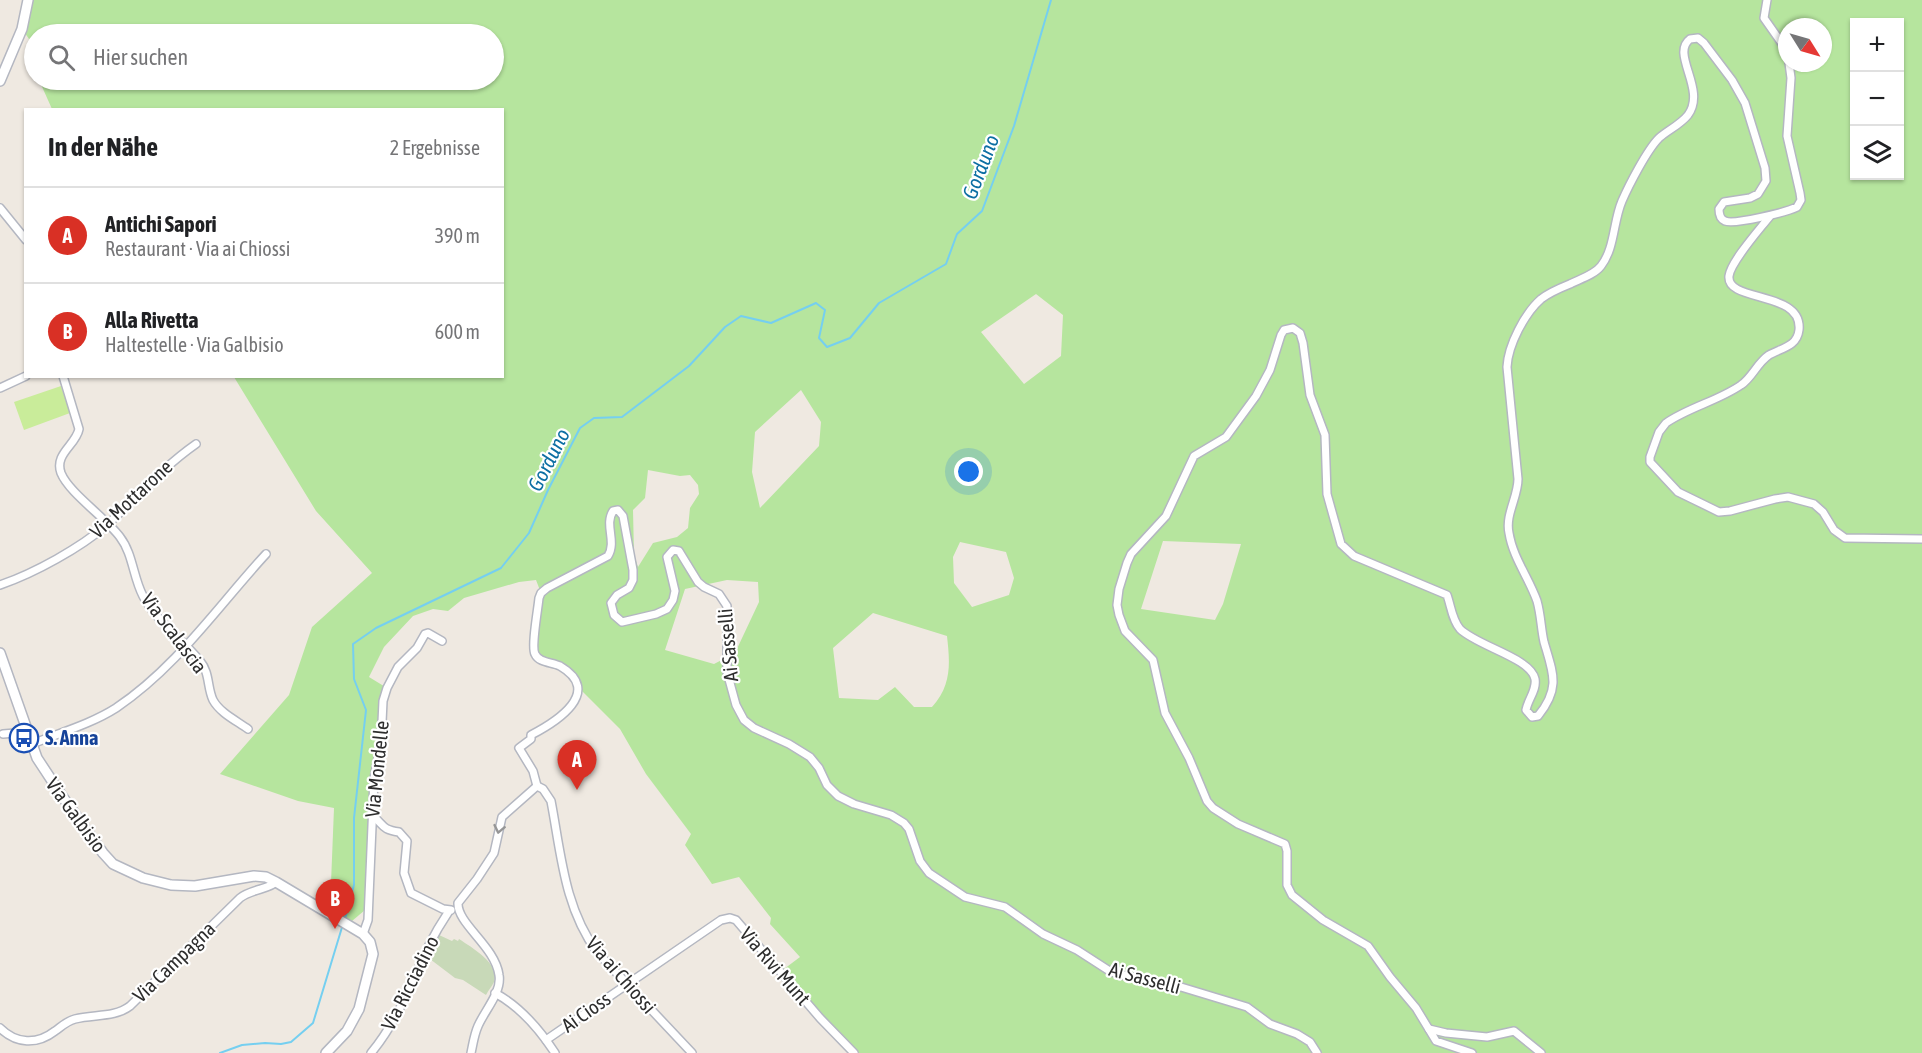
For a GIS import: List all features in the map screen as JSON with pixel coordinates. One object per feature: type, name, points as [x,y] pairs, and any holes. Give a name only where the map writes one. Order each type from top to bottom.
[{"type":"street","points":[[0,81],[22,29],[28,0]]},
{"type":"street","points":[[1767,0],[1764,18],[1778,38]]},
{"type":"street","points":[[1472,1053],[1436,1041],[1416,1008],[1390,977],[1368,945],[1323,920],[1292,895],[1287,885],[1285,844],[1238,824],[1213,808],[1207,801],[1189,758],[1166,713],[1153,660],[1125,631],[1119,615],[1119,589],[1126,563],[1138,546],[1166,516],[1194,456],[1227,437],[1256,396],[1270,370],[1284,330],[1293,328],[1300,333],[1303,343],[1310,394],[1325,435],[1327,494],[1341,544],[1354,556],[1447,595],[1454,620],[1461,629],[1476,641],[1531,669],[1535,685],[1526,710],[1532,717],[1538,716],[1550,694],[1554,679],[1553,667],[1542,631],[1538,603],[1514,555],[1509,532],[1509,521],[1518,489],[1518,479],[1508,356],[1519,330],[1537,303],[1549,293],[1596,271],[1606,259],[1619,210],[1628,189],[1654,144],[1686,117],[1693,106],[1693,87],[1682,51],[1684,44],[1690,39],[1698,38],[1704,43],[1732,80],[1745,103],[1765,168],[1766,181],[1758,194],[1750,198],[1724,202],[1720,207],[1720,216],[1724,221],[1731,222],[1770,216],[1797,207],[1801,200],[1787,136],[1791,72]]},
{"type":"street","points":[[0,208],[24,238]]},
{"type":"street","points":[[1770,216],[1739,256],[1731,269],[1729,280],[1738,291],[1776,301],[1792,312],[1799,329],[1795,340],[1787,347],[1766,357],[1743,384],[1666,423],[1659,432],[1650,462],[1678,492],[1719,512],[1788,497],[1814,504],[1823,512],[1834,530],[1845,538],[1922,539]]},
{"type":"street","points":[[0,388],[24,377]]},
{"type":"street","name":"Via Scalascia","points":[[64,378],[79,429],[77,436],[61,457],[60,470],[69,484],[118,534],[127,548],[145,600],[204,666],[215,702],[228,715],[248,729]]},
{"type":"street","name":"Via Mottarone","points":[[0,585],[78,546],[108,524],[180,454],[196,444]]},
{"type":"street","name":"Ai Sasselli","points":[[575,702],[578,690],[570,674],[558,665],[538,659],[534,652],[539,598],[547,588],[608,556],[612,546],[609,518],[613,511],[618,510],[623,516],[634,575],[630,588],[617,595],[611,603],[612,611],[618,620],[625,622],[667,609],[675,591],[667,557],[673,550],[679,551],[698,582],[719,594],[727,606],[727,672],[739,713],[748,724],[810,757],[819,768],[826,785],[838,796],[854,804],[891,815],[904,823],[924,868],[937,879],[965,897],[1005,907],[1043,934],[1077,950],[1103,968],[1117,974],[1181,987],[1251,1009],[1270,1024],[1297,1034],[1310,1042],[1317,1053]]},
{"type":"street","points":[[32,744],[105,714],[126,700],[187,647],[266,554]]},
{"type":"street","name":"Via Mondelle","points":[[361,934],[368,920],[374,779],[381,743],[383,701],[398,667],[417,648],[425,634],[430,634],[442,641]]},
{"type":"street","name":"Via Galbisio","points":[[0,653],[40,763],[108,860],[123,870],[154,881],[179,886],[195,886],[254,876],[266,878],[361,934]]},
{"type":"street","name":"Via ai Chiossi","points":[[575,702],[560,716],[531,735],[531,739],[519,748],[533,771],[537,786],[543,789],[551,801],[568,891],[582,927],[597,951],[692,1053]]},
{"type":"street","points":[[3,734],[28,732]]},
{"type":"street","points":[[372,815],[384,828],[399,832],[407,841],[404,873],[411,893],[449,911],[457,907],[494,853],[502,817],[537,786]]},
{"type":"street","name":"Via Campagna","points":[[0,1028],[16,1039],[36,1041],[49,1036],[72,1020],[120,1013],[130,1006],[240,898],[251,891],[274,885],[276,882]]},
{"type":"street","points":[[457,907],[463,919],[489,950],[497,968],[499,980],[474,1035],[471,1053]]},
{"type":"street","name":"Via Ricciadino","points":[[371,1053],[403,1003],[429,945],[449,911]]},
{"type":"street","name":"Via Rivi Munt","points":[[627,984],[721,920],[733,918],[820,1018],[854,1053]]},
{"type":"street","points":[[326,1053],[347,1031],[359,1010],[373,954],[370,942],[361,934]]},
{"type":"street","name":"Ai Cioss","points":[[546,1040],[627,984]]},
{"type":"street","points":[[495,993],[510,1002],[546,1040],[555,1053]]},
{"type":"street","points":[[1429,1029],[1487,1037],[1514,1031],[1541,1053]]},
{"type":"green space","points":[[28,0],[1922,0],[1922,1053],[854,1053],[780,972],[800,957],[770,924],[771,918],[739,877],[712,884],[685,845],[691,834],[646,774],[620,729],[577,686],[567,672],[535,655],[541,593],[536,580],[519,582],[464,598],[448,611],[433,609],[413,616],[384,647],[369,677],[387,688],[366,860],[365,910],[352,921],[330,908],[334,808],[298,801],[220,774],[289,695],[312,627],[372,573],[316,511],[235,378],[504,378],[504,108],[52,108],[43,90],[504,90],[504,24],[24,24],[24,32],[22,29]],"holes":[[[1036,294],[1063,315],[1061,356],[1024,384],[981,332]],[[801,390],[821,422],[819,446],[760,508],[752,472],[755,432]],[[648,470],[680,476],[690,475],[698,485],[699,494],[690,508],[688,528],[677,537],[653,543],[638,567],[634,555],[633,510],[645,498]],[[1163,541],[1241,544],[1223,604],[1215,620],[1141,609]],[[960,542],[1006,552],[1014,578],[1009,595],[972,607],[954,583],[953,557]],[[727,580],[758,582],[759,602],[735,653],[714,664],[665,650],[685,589]],[[873,613],[947,636],[949,665],[946,682],[939,699],[932,707],[914,707],[895,687],[878,700],[839,698],[833,648]]]},
{"type":"green space","points":[[61,386],[70,413],[24,430],[14,402]]},
{"type":"green space","points":[[439,935],[452,941],[459,939],[477,951],[489,963],[495,975],[494,982],[486,995],[463,980],[455,978],[426,956]]},
{"type":"waterway","name":"Gorduno","points":[[345,919],[354,885],[354,818],[366,710],[354,679],[353,644],[376,628],[501,568],[529,533],[580,428],[594,418],[622,417],[689,366],[725,327],[741,316],[771,323],[816,303],[825,310],[819,338],[827,347],[850,338],[879,303],[946,264],[957,234],[982,211],[1014,126],[1051,0]]},
{"type":"waterway","name":"Gorduno","points":[[220,1053],[242,1045],[291,1042],[313,1023],[343,924]]},
{"type":"place","name":"S. Anna","points":[[24,738]]},
{"type":"place","name":"Antichi Sapori","points":[[577,790]]},
{"type":"place","name":"Alla Rivetta","points":[[335,929]]}]
